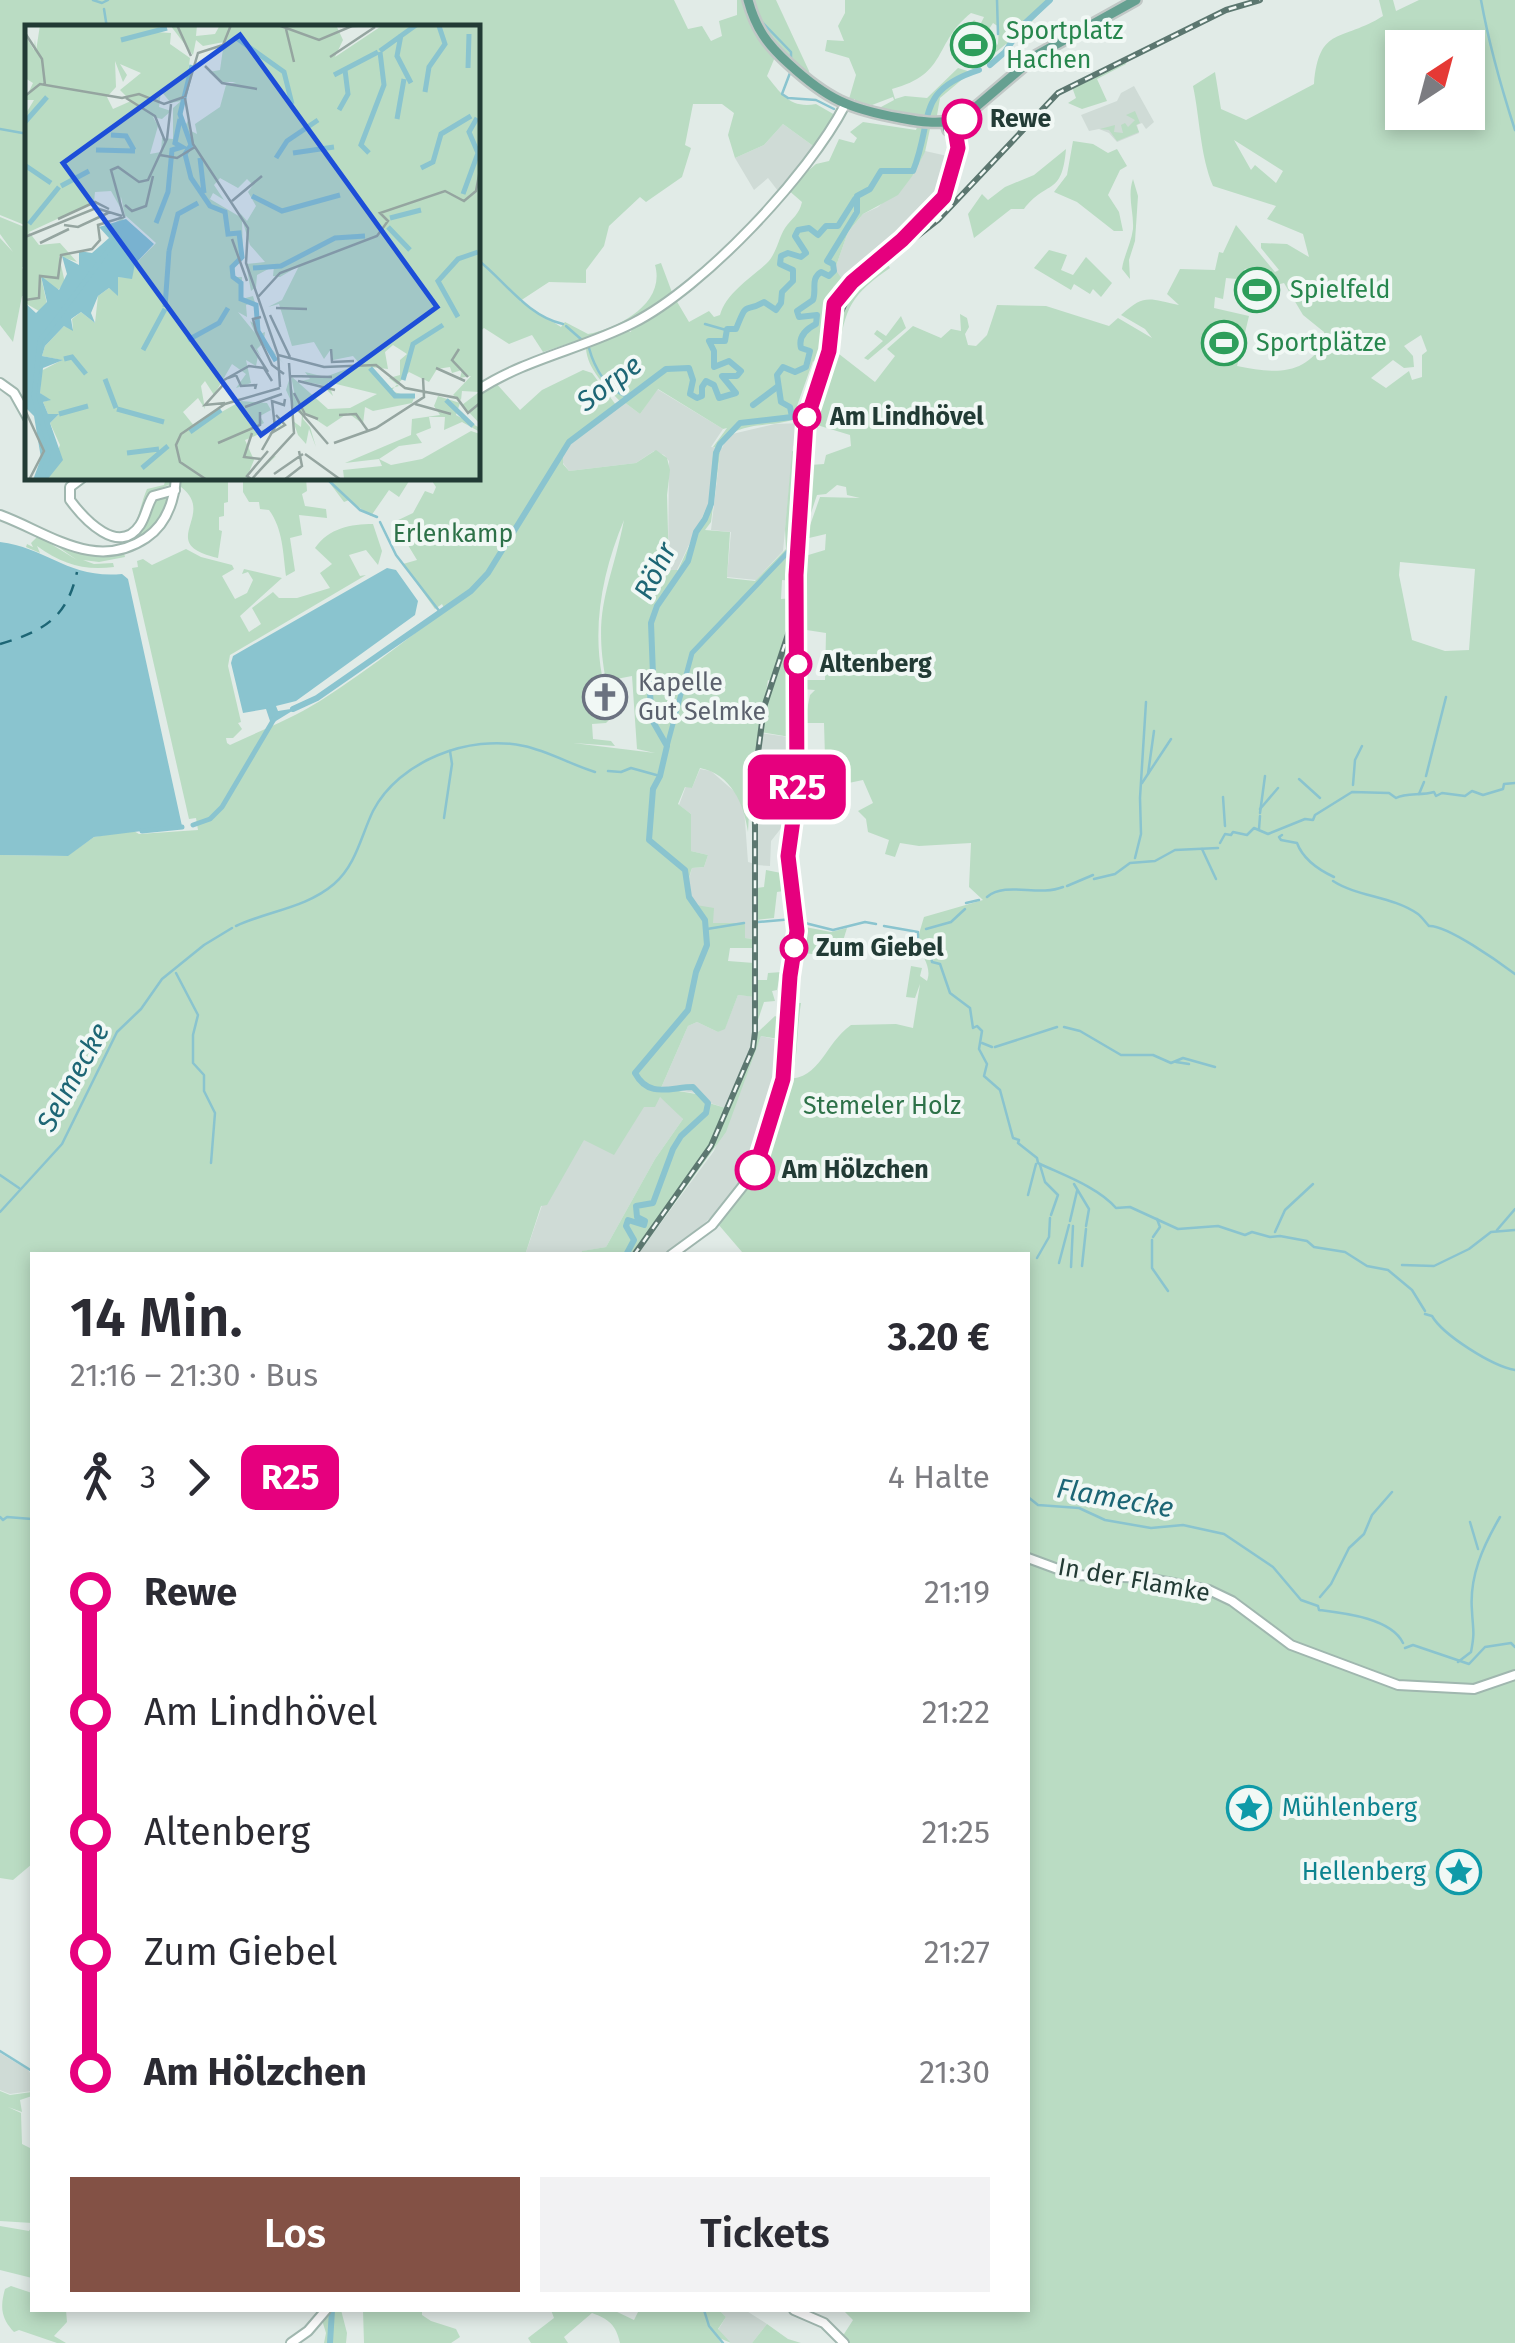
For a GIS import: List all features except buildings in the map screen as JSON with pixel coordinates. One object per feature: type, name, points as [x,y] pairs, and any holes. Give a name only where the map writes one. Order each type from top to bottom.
[{"type":"main road","points":[[748,0],[756,27],[767,44],[832,100],[916,121],[950,125],[1040,52],[1136,0]]},
{"type":"main road","points":[[832,100],[839,116]]},
{"type":"main road","points":[[480,389],[506,374],[637,321],[696,281],[814,156],[845,105]]},
{"type":"main road","points":[[675,1252],[712,1225],[758,1164],[783,1079],[797,927],[788,856],[797,791],[796,575],[805,433],[829,351],[834,304],[852,282],[938,205],[950,181],[950,125]]},
{"type":"main road","points":[[565,350],[580,354]]},
{"type":"main road","points":[[0,383],[13,391],[25,413]]},
{"type":"main road","points":[[79,480],[69,488],[70,500],[100,530],[112,536],[132,533],[140,525],[153,496],[176,490]]},
{"type":"main road","points":[[0,515],[73,548],[105,554],[128,548],[154,531],[168,513],[176,480]]},
{"type":"main road","name":"In der Flamke","points":[[1030,1559],[1074,1575],[1146,1578],[1209,1590],[1291,1645],[1398,1685],[1467,1689],[1492,1685],[1515,1675]]},
{"type":"main road","points":[[292,2343],[324,2312]]},
{"type":"main road","points":[[799,2312],[824,2323],[844,2343]]},
{"type":"shaded area","points":[[1134,86],[1154,122],[1146,129],[1142,123],[1137,125],[1139,133],[1117,142],[1099,129],[1089,131],[1081,115],[1117,101],[1121,93]]},
{"type":"shaded area","points":[[783,124],[816,148],[778,191],[768,178],[754,190],[735,158],[764,145]]},
{"type":"shaded area","points":[[925,151],[952,157],[948,182],[937,204],[839,292],[833,287],[835,269],[848,232],[863,214],[878,207],[913,175]]},
{"type":"shaded area","points":[[657,389],[723,429],[711,447],[722,448],[728,435],[775,424],[803,423],[801,441],[793,446],[783,551],[756,580],[727,577],[731,532],[711,530],[720,453],[713,452],[709,503],[677,570],[668,570],[669,461],[664,455],[654,451],[636,463],[569,471],[563,463],[563,450],[624,402],[640,414]]},
{"type":"shaded area","points":[[761,733],[795,738],[794,789],[785,790],[782,827],[771,841],[770,866],[756,865],[753,939],[745,938],[744,923],[713,924],[690,896],[692,868],[704,867],[708,855],[691,851],[691,814],[679,805],[686,786],[692,788],[700,769],[711,771],[735,792],[744,808],[748,862],[755,864],[756,770]]},
{"type":"shaded area","points":[[738,995],[757,997],[758,1032],[729,1109],[710,1103],[702,1094],[661,1088],[688,1026],[697,1022],[718,1032],[725,1028]]},
{"type":"shaded area","points":[[761,1036],[783,1041],[775,1073],[782,1075],[755,1166],[729,1201],[671,1252],[639,1252],[714,1151]]},
{"type":"shaded area","points":[[627,1084],[665,1099],[683,1119],[655,1159],[606,1247],[582,1252],[526,1252],[551,1179]]},
{"type":"shaded area","points":[[0,2053],[30,2073],[30,2091],[10,2094],[0,2090]]},
{"type":"shaded area","points":[[721,2312],[748,2312],[767,2324],[752,2343],[731,2343],[718,2330],[726,2317]]},
{"type":"green space","points":[[0,0],[674,0],[688,29],[702,26],[711,41],[722,36],[719,21],[737,15],[737,0],[744,0],[753,29],[775,57],[767,76],[772,83],[793,102],[816,104],[835,115],[816,148],[783,124],[764,145],[735,158],[728,135],[734,113],[722,104],[693,104],[685,145],[691,148],[682,177],[646,202],[640,197],[609,226],[604,246],[586,270],[586,283],[549,282],[520,301],[561,327],[565,322],[588,334],[626,320],[647,302],[657,279],[655,265],[661,263],[673,295],[615,328],[543,352],[532,335],[509,344],[484,328],[480,331],[480,25],[25,25],[25,225],[0,215]]},
{"type":"green space","points":[[750,0],[776,0],[809,71],[808,81],[767,42]]},
{"type":"green space","points":[[845,0],[1052,0],[1010,45],[1006,44],[974,70],[951,55],[974,20],[995,35],[980,61],[997,37],[989,53],[998,44],[999,27],[993,23],[989,29],[981,23],[984,17],[971,13],[923,75],[892,89],[895,99],[927,98],[958,68],[971,72],[940,98],[936,121],[864,108],[881,107],[893,97],[872,105],[849,99],[856,75],[849,58],[825,51],[827,40],[844,41],[838,26],[845,13]]},
{"type":"green space","name":"Stemeler Holz","points":[[1379,0],[1393,0],[1396,11],[1419,0],[1515,0],[1515,2343],[847,2343],[833,2331],[844,2334],[853,2320],[845,2312],[1030,2312],[1030,1560],[1073,1576],[1155,1581],[1206,1590],[1206,1596],[1211,1592],[1225,1600],[1304,1654],[1335,1662],[1283,1639],[1227,1597],[1209,1589],[1148,1577],[1074,1573],[1030,1557],[1030,1252],[742,1252],[718,1224],[760,1168],[785,1079],[807,1074],[851,1025],[896,1024],[913,1028],[920,984],[915,998],[906,997],[911,966],[922,968],[920,976],[927,981],[926,962],[916,944],[924,917],[983,900],[969,887],[971,843],[900,843],[895,857],[885,854],[889,840],[868,832],[866,819],[858,811],[873,803],[863,780],[839,785],[847,757],[825,757],[824,723],[801,723],[801,712],[807,710],[815,690],[801,689],[800,680],[825,680],[826,633],[800,629],[801,550],[805,556],[825,550],[826,534],[809,538],[807,534],[820,497],[860,498],[847,495],[846,487],[837,485],[826,494],[817,495],[802,540],[808,450],[810,465],[824,464],[826,455],[851,446],[850,435],[817,425],[810,436],[835,344],[833,331],[839,301],[883,257],[890,268],[852,304],[839,354],[875,382],[895,356],[887,349],[913,326],[941,338],[951,329],[961,331],[960,314],[967,318],[968,345],[976,346],[987,335],[997,305],[1046,306],[1109,326],[1118,318],[1152,338],[1145,329],[1121,315],[1136,303],[1148,300],[1179,305],[1167,294],[1180,269],[1215,270],[1219,252],[1223,253],[1236,225],[1275,272],[1279,270],[1261,243],[1287,244],[1309,257],[1303,234],[1267,219],[1276,206],[1213,186],[1193,86],[1215,72],[1221,109],[1246,120],[1314,84],[1321,52],[1335,38],[1383,16]],"holes":[[[1234,140],[1283,171],[1276,183],[1255,165],[1251,170]],[[1253,268],[1276,285],[1284,283],[1303,315],[1324,332],[1325,340],[1317,352],[1288,370],[1237,366],[1249,316],[1214,308],[1215,297],[1223,299],[1226,278],[1237,279],[1245,269]],[[1421,335],[1427,351],[1422,355],[1422,377],[1412,380],[1409,371],[1386,388],[1371,378],[1393,360],[1404,368],[1414,367],[1413,356],[1404,346]],[[1400,562],[1475,569],[1469,650],[1445,651],[1412,640]]]},
{"type":"green space","points":[[1125,61],[1126,64],[1097,79],[1107,101],[1082,109],[1068,103],[1076,98],[1072,87]]},
{"type":"green space","points":[[1135,111],[1139,132],[1117,141],[1109,130],[1100,129],[1115,125],[1114,132],[1123,133],[1121,125],[1125,123],[1128,127],[1135,120],[1126,115]]},
{"type":"green space","points":[[863,122],[916,130],[918,124],[931,124],[925,152],[898,195],[863,214],[848,232],[835,269],[842,279],[833,287],[839,292],[827,348],[803,423],[799,410],[816,369],[813,361],[792,420],[742,429],[726,439],[721,448],[713,447],[727,428],[658,389],[640,414],[624,402],[633,393],[621,402],[594,370],[586,348],[626,330],[631,332],[632,327],[676,300],[689,322],[709,311],[714,317],[720,315],[733,293],[770,259],[799,210],[802,202],[787,189],[816,164],[829,161],[839,139],[854,143],[857,138],[850,132]]},
{"type":"green space","points":[[1073,141],[1093,144],[1108,153],[1117,149],[1127,166],[1120,170],[1108,195],[1119,212],[1123,231],[1114,231],[1077,202],[1054,192],[1067,175]]},
{"type":"green space","points":[[1066,149],[1057,181],[1024,209],[1011,209],[974,238],[968,214],[982,194],[988,200],[1005,187],[1034,175]]},
{"type":"green space","points":[[1133,179],[1138,196],[1130,279],[1122,269],[1133,229]]},
{"type":"green space","points":[[0,217],[25,227],[25,295],[13,342],[0,325],[0,238],[13,252],[0,234]]},
{"type":"green space","points":[[1049,250],[1067,255],[1061,270],[1073,275],[1086,257],[1112,283],[1101,297],[1093,289],[1090,294],[1074,284],[1071,290],[1034,268]]},
{"type":"green space","points":[[901,316],[906,328],[868,360],[864,358],[883,341],[874,334],[877,330],[886,336]]},
{"type":"green space","name":"Erlenkamp","points":[[583,370],[592,373],[616,405],[563,449],[563,464],[569,471],[636,463],[656,450],[667,458],[669,570],[678,570],[709,503],[713,451],[720,453],[711,522],[705,530],[730,532],[727,578],[755,581],[786,549],[792,451],[801,453],[795,581],[782,580],[781,599],[795,598],[796,681],[787,682],[787,711],[796,713],[796,738],[761,732],[772,681],[768,680],[754,770],[754,864],[750,793],[748,832],[734,792],[711,771],[700,768],[692,788],[685,787],[678,804],[691,814],[691,851],[708,855],[704,867],[692,868],[691,896],[696,905],[714,908],[713,923],[745,923],[745,938],[753,939],[753,948],[730,948],[728,961],[754,963],[755,997],[738,995],[725,1029],[718,1032],[697,1022],[688,1026],[661,1088],[702,1095],[709,1103],[729,1109],[758,1032],[775,1016],[779,1018],[779,1039],[761,1036],[726,1132],[639,1252],[582,1252],[606,1247],[655,1159],[683,1119],[660,1097],[655,1107],[644,1107],[614,1155],[584,1140],[547,1205],[541,1206],[526,1252],[30,1252],[30,1866],[13,1880],[0,1878],[0,855],[67,856],[94,837],[132,830],[139,834],[198,830],[196,818],[189,819],[132,568],[138,567],[137,561],[143,559],[152,565],[186,549],[232,565],[234,569],[222,576],[235,599],[247,593],[253,580],[248,572],[242,574],[244,569],[282,578],[240,616],[249,632],[261,624],[252,608],[273,592],[279,598],[297,598],[330,588],[320,573],[332,564],[315,548],[321,541],[341,528],[373,524],[382,551],[378,565],[366,550],[349,555],[360,576],[366,575],[230,655],[228,666],[242,729],[233,738],[226,738],[230,745],[320,701],[471,591],[493,564],[470,590],[444,608],[442,604],[435,609],[403,564],[417,560],[394,522],[413,513],[425,491],[433,494],[436,487],[431,480],[480,480],[480,393],[495,382],[520,410],[542,390]],"holes":[[[624,520],[605,598],[601,634],[606,681],[632,676],[637,749],[655,753],[573,743],[615,746],[611,741],[593,739],[592,724],[606,723],[614,715],[601,667],[599,617],[608,568]]]},
{"type":"green space","points":[[165,480],[174,480],[154,491],[155,496],[173,495],[158,524],[129,543],[129,533],[147,489],[164,485]]},
{"type":"green space","points":[[179,480],[241,480],[228,482],[228,502],[224,503],[224,516],[219,517],[222,531],[218,558],[190,545],[193,508],[191,498]]},
{"type":"green space","points":[[243,480],[306,480],[307,491],[302,494],[305,506],[326,509],[327,518],[299,515],[302,535],[290,538],[295,571],[286,576],[282,541],[269,510],[260,509],[259,502],[249,502],[243,492]]},
{"type":"green space","points":[[328,480],[410,480],[399,497],[389,490],[371,516],[349,500],[344,502]]},
{"type":"green space","points":[[38,533],[80,552],[124,553],[125,557],[99,562],[83,560],[94,564],[113,563],[114,567],[74,565],[37,546],[40,553],[26,547],[33,547],[31,543],[38,536],[77,560]]},
{"type":"green space","points":[[766,870],[786,874],[790,890],[777,892],[774,918],[756,920],[757,888],[764,887]]},
{"type":"green space","points":[[800,926],[831,932],[847,928],[838,957],[795,952]]},
{"type":"green space","points":[[782,972],[783,980],[772,991],[775,1001],[764,1002],[758,1020],[757,980],[767,980],[768,973]]},
{"type":"green space","points":[[793,1003],[801,1003],[795,1066],[789,1077],[786,1074]]},
{"type":"green space","points":[[0,2091],[10,2095],[30,2092],[30,2097],[20,2100],[22,2112],[8,2107],[21,2113],[22,2144],[30,2148],[30,2223],[0,2221]]},
{"type":"green space","points":[[0,2226],[30,2229],[30,2278],[0,2270]]},
{"type":"green space","points":[[11,2286],[30,2292],[30,2312],[66,2312],[67,2322],[54,2336],[66,2343],[14,2332],[4,2317],[5,2289]]},
{"type":"green space","points":[[328,2312],[342,2312],[346,2343],[324,2343],[322,2320]]},
{"type":"green space","points":[[363,2312],[422,2312],[431,2321],[456,2329],[460,2337],[451,2343],[364,2343]]},
{"type":"green space","points":[[552,2312],[617,2312],[634,2320],[638,2312],[721,2312],[726,2317],[718,2329],[731,2343],[717,2337],[721,2343],[620,2343],[611,2324],[592,2313],[564,2337],[568,2343],[531,2343],[528,2338],[554,2318]]},
{"type":"green space","points":[[767,2324],[788,2339],[801,2343],[752,2343]]},
{"type":"water","points":[[0,542],[32,550],[72,568],[122,574],[128,579],[182,826],[94,837],[68,856],[0,855]]},
{"type":"water","points":[[387,568],[396,570],[418,601],[415,615],[296,701],[276,706],[278,711],[297,708],[271,724],[266,709],[243,713],[231,663],[233,656]]},
{"type":"waterway","points":[[93,0],[108,0]]},
{"type":"waterway","points":[[997,0],[998,34]]},
{"type":"waterway","name":"Röhr","points":[[990,65],[1050,0]]},
{"type":"waterway","points":[[1481,0],[1515,130]]},
{"type":"waterway","points":[[104,9],[107,25]]},
{"type":"waterway","points":[[760,20],[791,52],[791,60]]},
{"type":"waterway","name":"Röhr","points":[[628,1252],[634,1240],[626,1226],[628,1220],[644,1225],[645,1221],[637,1217],[636,1206],[653,1203],[673,1149],[706,1113],[708,1103],[693,1087],[654,1089],[635,1073],[688,1010],[707,945],[705,920],[689,897],[685,870],[649,840],[653,789],[667,746],[652,720],[651,623],[657,606],[688,561],[696,532],[711,504],[720,444],[740,423],[792,417],[790,407],[781,402],[777,375],[783,367],[795,372],[806,367],[810,351],[801,348],[801,340],[816,324],[817,315],[799,317],[797,311],[813,300],[818,275],[821,272],[829,276],[834,271],[833,264],[827,261],[857,212],[857,196],[870,189],[881,171],[913,171],[935,97],[958,78],[979,70]]},
{"type":"waterway","points":[[790,73],[782,94],[816,100],[834,109]]},
{"type":"waterway","points":[[0,129],[25,133]]},
{"type":"waterway","name":"Sorpe","points":[[293,709],[317,698],[471,591],[488,573],[569,442],[666,369],[689,368],[693,380],[690,394],[697,398],[702,396],[706,381],[714,385],[719,398],[736,393],[722,376],[737,376],[741,371],[729,361],[714,367],[714,351],[709,341],[725,341],[727,329],[736,329],[747,309],[764,302],[776,310],[782,292],[793,281],[793,270],[780,264],[781,256],[788,253],[801,257],[806,253],[795,236],[798,230],[809,228],[818,235],[826,226],[838,226],[855,199]]},
{"type":"waterway","points":[[480,262],[527,306],[563,324]]},
{"type":"waterway","points":[[705,324],[726,330]]},
{"type":"waterway","points":[[566,326],[582,340]]},
{"type":"waterway","points":[[589,348],[603,378],[621,395],[629,397]]},
{"type":"waterway","points":[[753,405],[777,387]]},
{"type":"waterway","points":[[667,746],[692,653],[790,550],[799,459]]},
{"type":"waterway","points":[[328,480],[360,510],[377,517]]},
{"type":"waterway","points":[[380,522],[396,555],[440,612]]},
{"type":"waterway","points":[[1426,776],[1446,697]]},
{"type":"waterway","points":[[1135,858],[1141,834],[1146,702]]},
{"type":"waterway","points":[[193,825],[210,819],[222,807],[274,719]]},
{"type":"waterway","points":[[1148,774],[1154,731]]},
{"type":"waterway","points":[[1142,783],[1171,739]]},
{"type":"waterway","name":"Selmecke","points":[[236,926],[299,904],[334,884],[353,859],[385,793],[418,765],[438,755],[459,748],[503,743],[533,748],[595,772]]},
{"type":"waterway","points":[[1353,785],[1355,760],[1362,746]]},
{"type":"waterway","points":[[444,818],[452,764],[450,751]]},
{"type":"waterway","name":"Selmecke","points":[[608,771],[631,768],[660,776]]},
{"type":"waterway","points":[[1260,813],[1265,776]]},
{"type":"waterway","points":[[1299,779],[1320,798]]},
{"type":"waterway","points":[[1419,794],[1424,782]]},
{"type":"waterway","points":[[1220,843],[1225,834],[1233,832],[1247,835],[1254,828],[1268,834],[1305,819],[1313,820],[1352,792],[1389,793],[1396,798],[1434,792],[1436,796],[1465,796],[1472,791],[1483,795],[1515,783]]},
{"type":"waterway","points":[[1260,809],[1278,788]]},
{"type":"waterway","points":[[1223,797],[1225,826]]},
{"type":"waterway","points":[[1259,829],[1260,816]]},
{"type":"waterway","points":[[142,831],[182,827]]},
{"type":"waterway","points":[[1282,835],[1281,840],[1297,843],[1312,863],[1334,877]]},
{"type":"waterway","points":[[1094,879],[1115,874],[1130,863],[1155,861],[1175,850],[1218,848]]},
{"type":"waterway","points":[[1202,849],[1216,879]]},
{"type":"waterway","points":[[1067,886],[1093,875]]},
{"type":"waterway","points":[[1333,881],[1408,908],[1429,926],[1460,938],[1515,974]]},
{"type":"waterway","points":[[987,897],[1003,890],[1063,887]]},
{"type":"waterway","points":[[966,903],[979,900]]},
{"type":"waterway","points":[[926,929],[951,922],[965,909]]},
{"type":"waterway","points":[[758,922],[793,919]]},
{"type":"waterway","points":[[801,922],[833,930],[865,922],[876,924]]},
{"type":"waterway","points":[[707,929],[744,923]]},
{"type":"waterway","points":[[884,926],[918,932]]},
{"type":"waterway","name":"Selmecke","points":[[0,1212],[62,1144],[117,1032],[141,1009],[162,979],[232,928]]},
{"type":"waterway","points":[[918,934],[918,942],[927,955]]},
{"type":"waterway","points":[[931,956],[932,962],[940,964],[950,993],[970,1008],[973,1028],[977,1026],[982,1031],[979,1049],[987,1064],[984,1076],[1000,1090],[1013,1138],[1038,1163],[1090,1188],[1116,1208],[1130,1207],[1178,1229],[1218,1226],[1245,1235],[1252,1232],[1280,1236],[1345,1252],[1367,1266],[1388,1270],[1412,1290],[1425,1311]]},
{"type":"waterway","points":[[176,973],[198,1015],[193,1063],[204,1075],[204,1091],[215,1113],[211,1163]]},
{"type":"waterway","points":[[995,1047],[1057,1027]]},
{"type":"waterway","points":[[1064,1027],[1080,1031],[1121,1055],[1153,1055],[1171,1063],[1183,1058],[1215,1067]]},
{"type":"waterway","points":[[982,1043],[992,1047]]},
{"type":"waterway","points":[[1176,1062],[1189,1064]]},
{"type":"waterway","points":[[1028,1195],[1036,1164]]},
{"type":"waterway","points":[[1040,1165],[1045,1182],[1058,1195],[1051,1215]]},
{"type":"waterway","points":[[0,1175],[19,1188]]},
{"type":"waterway","points":[[1074,1184],[1089,1209],[1086,1226]]},
{"type":"waterway","points":[[1275,1232],[1285,1210],[1313,1184]]},
{"type":"waterway","points":[[1070,1221],[1077,1191]]},
{"type":"waterway","points":[[1497,1230],[1515,1209]]},
{"type":"waterway","points":[[1037,1258],[1049,1237],[1050,1218]]},
{"type":"waterway","points":[[1153,1237],[1160,1227],[1157,1219]]},
{"type":"waterway","points":[[1059,1263],[1069,1225]]},
{"type":"waterway","points":[[1071,1267],[1073,1226]]},
{"type":"waterway","points":[[1082,1266],[1086,1229]]},
{"type":"waterway","points":[[1402,1265],[1434,1266],[1469,1249],[1491,1232],[1515,1230]]},
{"type":"waterway","points":[[1152,1240],[1152,1268],[1168,1291]]},
{"type":"waterway","points":[[1425,1314],[1469,1349],[1515,1370]]},
{"type":"waterway","points":[[1320,1597],[1349,1548],[1364,1534],[1372,1515],[1392,1492]]},
{"type":"waterway","name":"Flamecke","points":[[1030,1499],[1038,1505],[1079,1508],[1105,1520],[1151,1528],[1183,1525],[1224,1534],[1273,1567],[1301,1600],[1318,1606],[1319,1610],[1377,1622],[1403,1643]]},
{"type":"waterway","points":[[0,1517],[30,1519]]},
{"type":"waterway","points":[[1458,1662],[1471,1652],[1475,1574],[1500,1517]]},
{"type":"waterway","points":[[1470,1522],[1478,1549]]},
{"type":"waterway","name":"Flamecke","points":[[1405,1648],[1413,1645],[1469,1664],[1485,1647],[1511,1643],[1515,1647]]},
{"type":"waterway","points":[[0,2051],[30,2070]]},
{"type":"waterway","name":"Röhr","points":[[330,2343],[332,2312]]},
{"type":"waterway","points":[[705,2312],[709,2326],[723,2343]]},
{"type":"ferry route","points":[[0,644],[41,628],[60,612],[77,572]]},
{"type":"railway","points":[[636,1252],[711,1146],[753,1048],[755,776],[764,707],[801,595],[801,526],[810,421],[849,294],[938,220],[1058,93],[1226,10],[1260,0]]},
{"type":"bus line","name":"R25","points":[[755,1170],[783,1079],[797,931],[788,856],[797,791],[796,575],[806,422],[829,351],[834,304],[852,282],[902,240],[944,197],[958,148],[955,130],[962,119]]},
{"type":"place","name":"Sportplatz Hachen","points":[[973,45]]},
{"type":"place","name":"Rewe","points":[[962,119]]},
{"type":"place","name":"Spielfeld","points":[[1257,290]]},
{"type":"place","name":"Sportplätze","points":[[1224,343]]},
{"type":"place","name":"Am Lindhövel","points":[[807,417]]},
{"type":"place","name":"Altenberg","points":[[798,664]]},
{"type":"place","name":"Kapelle Gut Selmke","points":[[605,697]]},
{"type":"place","name":"Zum Giebel","points":[[794,948]]},
{"type":"place","name":"Am Hölzchen","points":[[755,1170]]},
{"type":"place","name":"Mühlenberg","points":[[1249,1808]]},
{"type":"place","name":"Hellenberg","points":[[1459,1872]]}]
